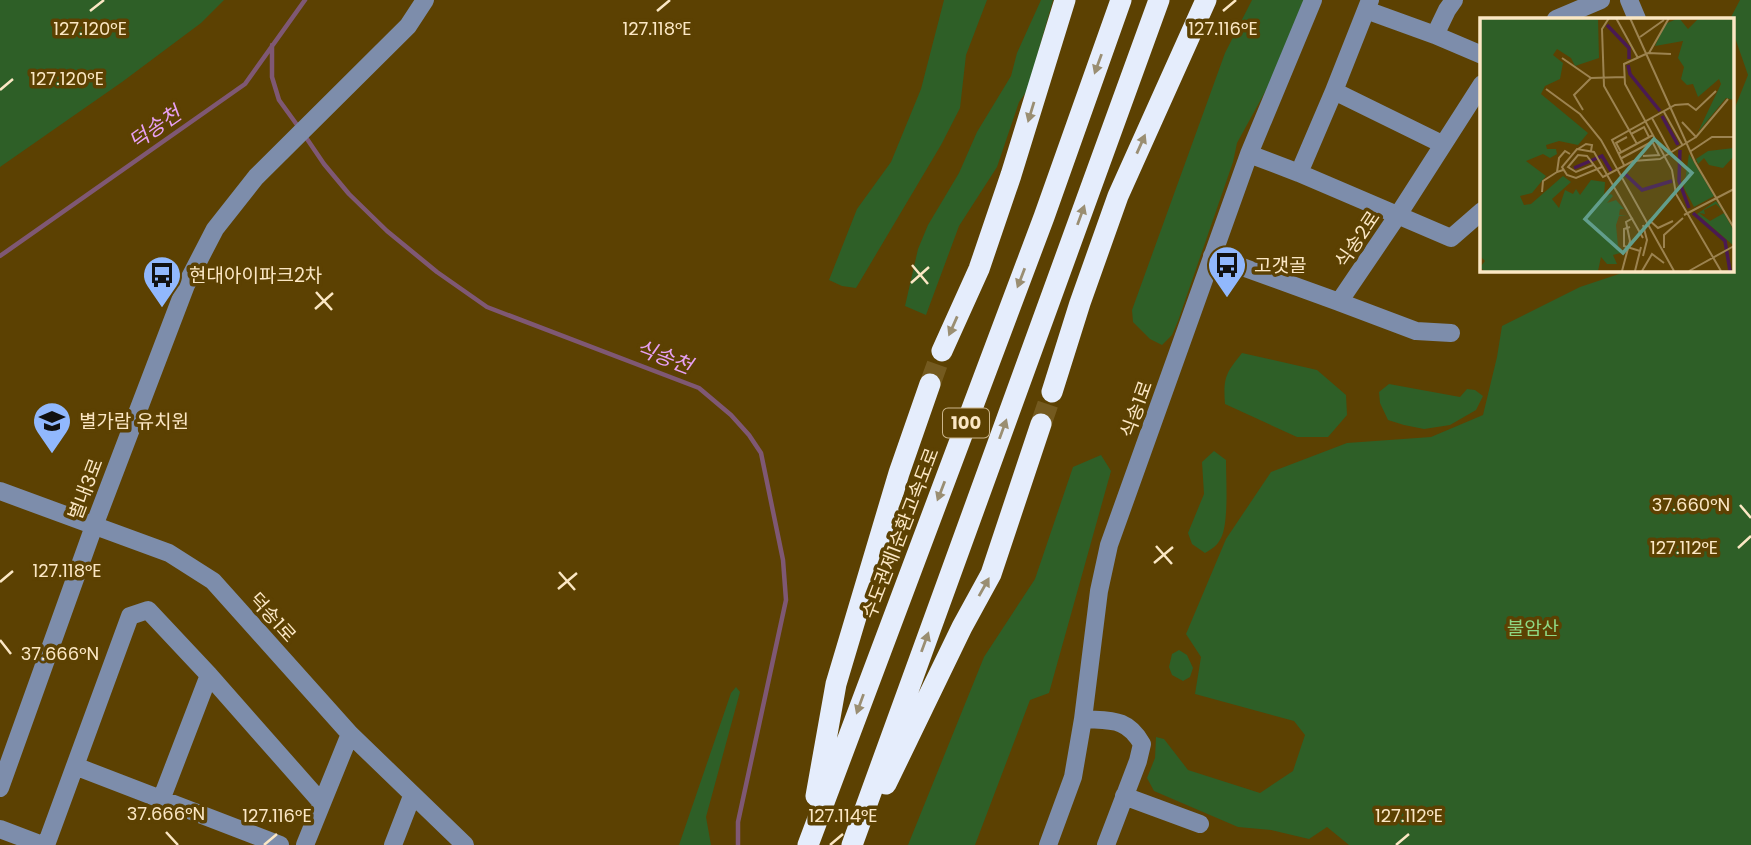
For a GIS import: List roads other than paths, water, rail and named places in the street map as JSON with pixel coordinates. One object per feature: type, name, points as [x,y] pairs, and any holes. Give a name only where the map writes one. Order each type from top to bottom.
[{"type":"highway","points":[[942,351],[979,269],[1065,0]]},
{"type":"highway","name":"수도권제1순환고속도로","points":[[807,845],[1044,217],[1121,0]]},
{"type":"highway","name":"100","points":[[854,845],[1159,0]]},
{"type":"highway","points":[[1052,392],[1118,196],[1206,0]]},
{"type":"highway","points":[[807,845],[836,684],[895,485],[930,384]]},
{"type":"highway","points":[[854,845],[991,574],[1041,424]]},
{"type":"street","name":"별내3로","points":[[0,788],[93,526],[186,285],[215,229],[256,177],[408,26],[425,0]]},
{"type":"street","name":"식송1로","points":[[1048,845],[1073,777],[1099,591],[1109,545],[1249,154],[1313,0]]},
{"type":"street","points":[[1435,35],[1454,0]]},
{"type":"street","points":[[1558,18],[1601,0]]},
{"type":"street","points":[[1629,0],[1637,18]]},
{"type":"street","points":[[1298,173],[1368,5],[1480,54]]},
{"type":"street","name":"식송2로","points":[[1339,302],[1480,87]]},
{"type":"street","points":[[1334,91],[1442,144]]},
{"type":"street","points":[[1249,154],[1451,238],[1480,213]]},
{"type":"street","points":[[1212,256],[1416,331],[1451,333]]},
{"type":"street","name":"덕송1로","points":[[0,491],[169,553],[213,581],[350,734],[466,845]]},
{"type":"street","points":[[0,829],[44,845],[130,616],[148,610],[321,802]]},
{"type":"street","points":[[161,800],[209,675]]},
{"type":"street","points":[[1083,719],[1122,723],[1136,732],[1142,744],[1106,845]]},
{"type":"street","points":[[304,845],[350,734]]},
{"type":"street","points":[[75,766],[280,845]]},
{"type":"street","points":[[393,845],[412,796]]},
{"type":"street","points":[[1124,796],[1200,824]]},
{"type":"waterway","name":"덕송천","points":[[0,256],[245,84],[305,0]]},
{"type":"waterway","name":"식송천","points":[[272,45],[272,77],[279,100],[300,129]]},
{"type":"waterway","name":"식송천","points":[[305,136],[349,194],[387,231],[437,272],[487,307],[699,388],[731,415],[761,453],[783,560],[786,600],[738,822],[738,845]]},
{"type":"tunnel","points":[[930,384],[942,351]]},
{"type":"tunnel","points":[[1041,424],[1052,392]]},
{"type":"place","name":"고갯골","points":[[1227,299]]},
{"type":"place","name":"현대아이파크2차","points":[[162,309]]},
{"type":"place","name":"별가람 유치원","points":[[52,455]]},
{"type":"park label","name":"불암산","points":[[1533,628]]}]
